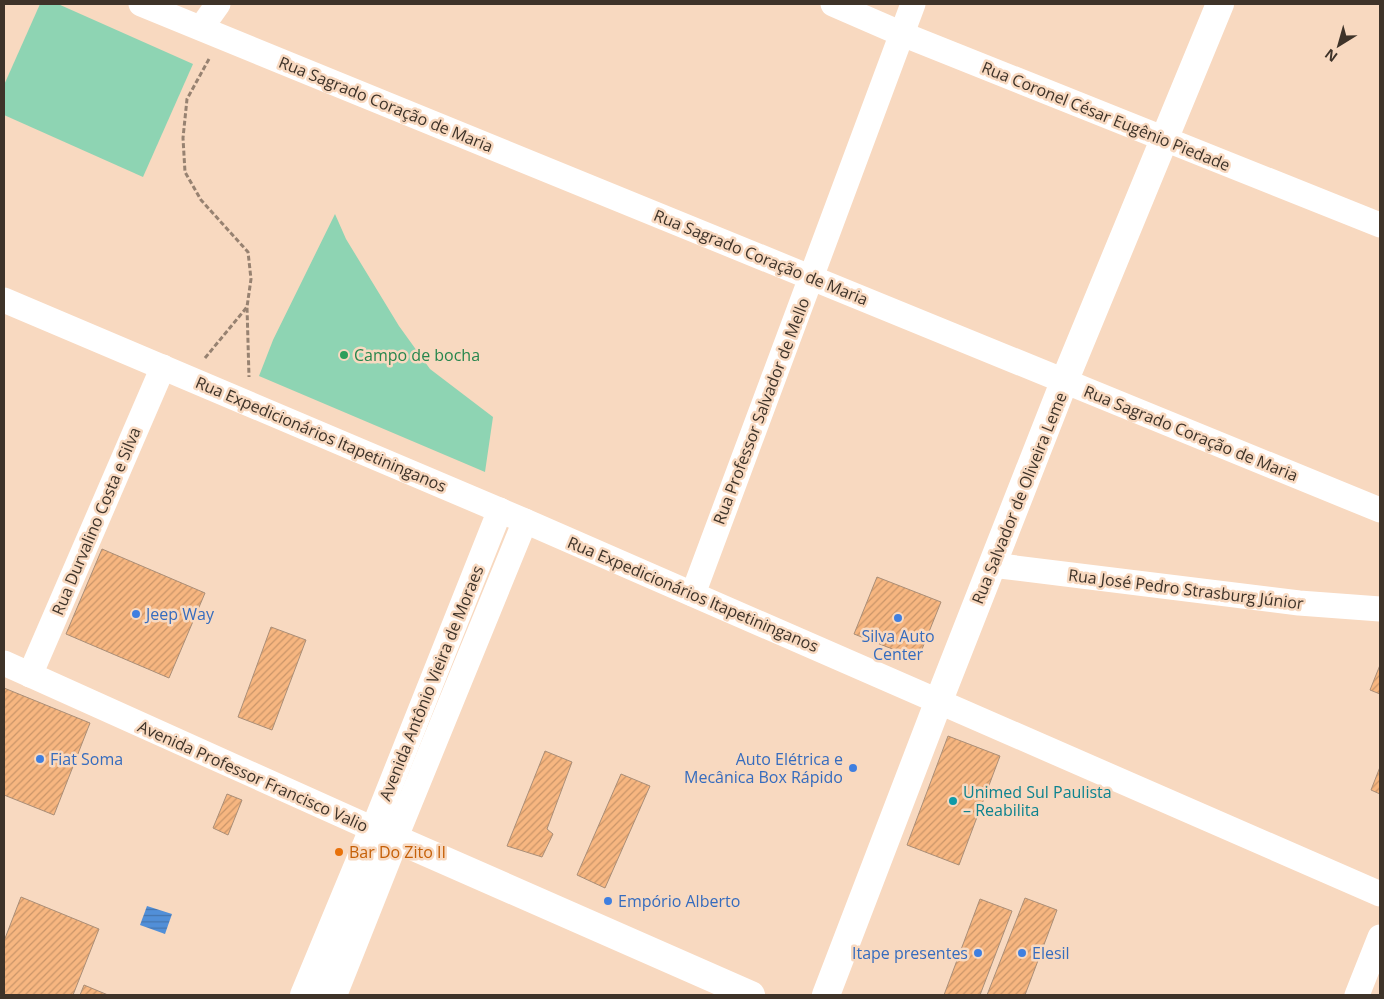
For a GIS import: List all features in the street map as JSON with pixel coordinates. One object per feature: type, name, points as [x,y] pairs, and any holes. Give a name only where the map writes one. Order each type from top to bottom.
[{"type":"main road","name":"Rua Salvador de Oliveira Leme","points":[[826,995],[938,700],[1064,382],[1163,138],[1220,4]]},
{"type":"main road","name":"Avenida Antônio Vieira de Moraes","points":[[304,995],[384,834]]},
{"type":"main road","name":"Avenida Antônio Vieira de Moraes","points":[[333,995],[384,834]]},
{"type":"main road","name":"Avenida Professor Francisco Valio","points":[[384,834],[751,995]]},
{"type":"street","name":"Rua Sagrado Coração de Maria","points":[[141,4],[1380,510]]},
{"type":"street","points":[[211,32],[218,4]]},
{"type":"street","name":"Rua Coronel César Eugênio Piedade","points":[[833,4],[902,34],[1380,225]]},
{"type":"street","name":"Rua Professor Salvador de Mello","points":[[692,594],[812,278],[913,4]]},
{"type":"street","name":"Rua Expedicionários Itapetininganos","points":[[4,300],[500,510],[1380,894]]},
{"type":"street","name":"Rua Durvalino Costa e Silva","points":[[30,675],[163,368]]},
{"type":"street","name":"Avenida Antônio Vieira de Moraes","points":[[384,834],[500,510]]},
{"type":"street","name":"Avenida Antônio Vieira de Moraes","points":[[384,834],[525,521]]},
{"type":"street","name":"Rua José Pedro Strasburg Júnior","points":[[992,565],[1299,603],[1380,609]]},
{"type":"street","name":"Avenida Professor Francisco Valio","points":[[4,663],[384,834]]},
{"type":"street","points":[[1357,995],[1380,937]]},
{"type":"path","points":[[211,32],[187,99],[183,138],[185,172],[201,200],[248,252],[251,279],[247,307],[249,404]]},
{"type":"path","points":[[188,378],[247,307]]},
{"type":"green space","points":[[40,4],[58,4],[193,64],[143,177],[4,115],[4,85]]},
{"type":"green space","name":"Campo de bocha","points":[[335,214],[346,239],[399,326],[430,369],[493,417],[485,472],[259,376],[273,340]]},
{"type":"water","points":[[147,906],[172,914],[165,934],[140,925]]},
{"type":"building","name":"Jeep Way","points":[[102,549],[205,593],[169,678],[66,634]]},
{"type":"building","name":"Silva Auto Center","points":[[877,577],[941,602],[918,659],[854,634]]},
{"type":"building","points":[[271,627],[306,640],[272,730],[238,717]]},
{"type":"building","points":[[1380,665],[1380,694],[1370,690]]},
{"type":"building","name":"Fiat Soma","points":[[4,688],[90,723],[54,815],[4,795]]},
{"type":"building","name":"Unimed Sul Paulista – Reabilita","points":[[948,736],[1000,756],[959,865],[907,845]]},
{"type":"building","points":[[545,751],[572,762],[547,829],[553,834],[542,857],[507,846]]},
{"type":"building","points":[[1380,767],[1380,794],[1371,790]]},
{"type":"building","points":[[621,774],[650,786],[605,888],[577,875]]},
{"type":"building","points":[[227,794],[242,800],[228,835],[213,828]]},
{"type":"building","points":[[21,897],[99,929],[73,995],[4,995],[4,941]]},
{"type":"building","name":"Elesil","points":[[1025,898],[1057,910],[1025,995],[987,995]]},
{"type":"building","name":"Itape presentes","points":[[980,899],[1012,911],[980,995],[944,995]]},
{"type":"building","points":[[84,985],[108,995],[80,995]]},
{"type":"place","name":"Campo de bocha","points":[[344,355]]},
{"type":"place","name":"Jeep Way","points":[[136,614]]},
{"type":"place","name":"Silva Auto Center","points":[[898,618]]},
{"type":"place","name":"Fiat Soma","points":[[40,759]]},
{"type":"place","name":"Auto Elétrica e Mecânica Box Rápido","points":[[853,768]]},
{"type":"place","name":"Unimed Sul Paulista – Reabilita","points":[[953,801]]},
{"type":"place","name":"Bar Do Zito II","points":[[339,852]]},
{"type":"place","name":"Empório Alberto","points":[[608,901]]},
{"type":"place","name":"Itape presentes","points":[[978,953]]},
{"type":"place","name":"Elesil","points":[[1022,953]]}]
